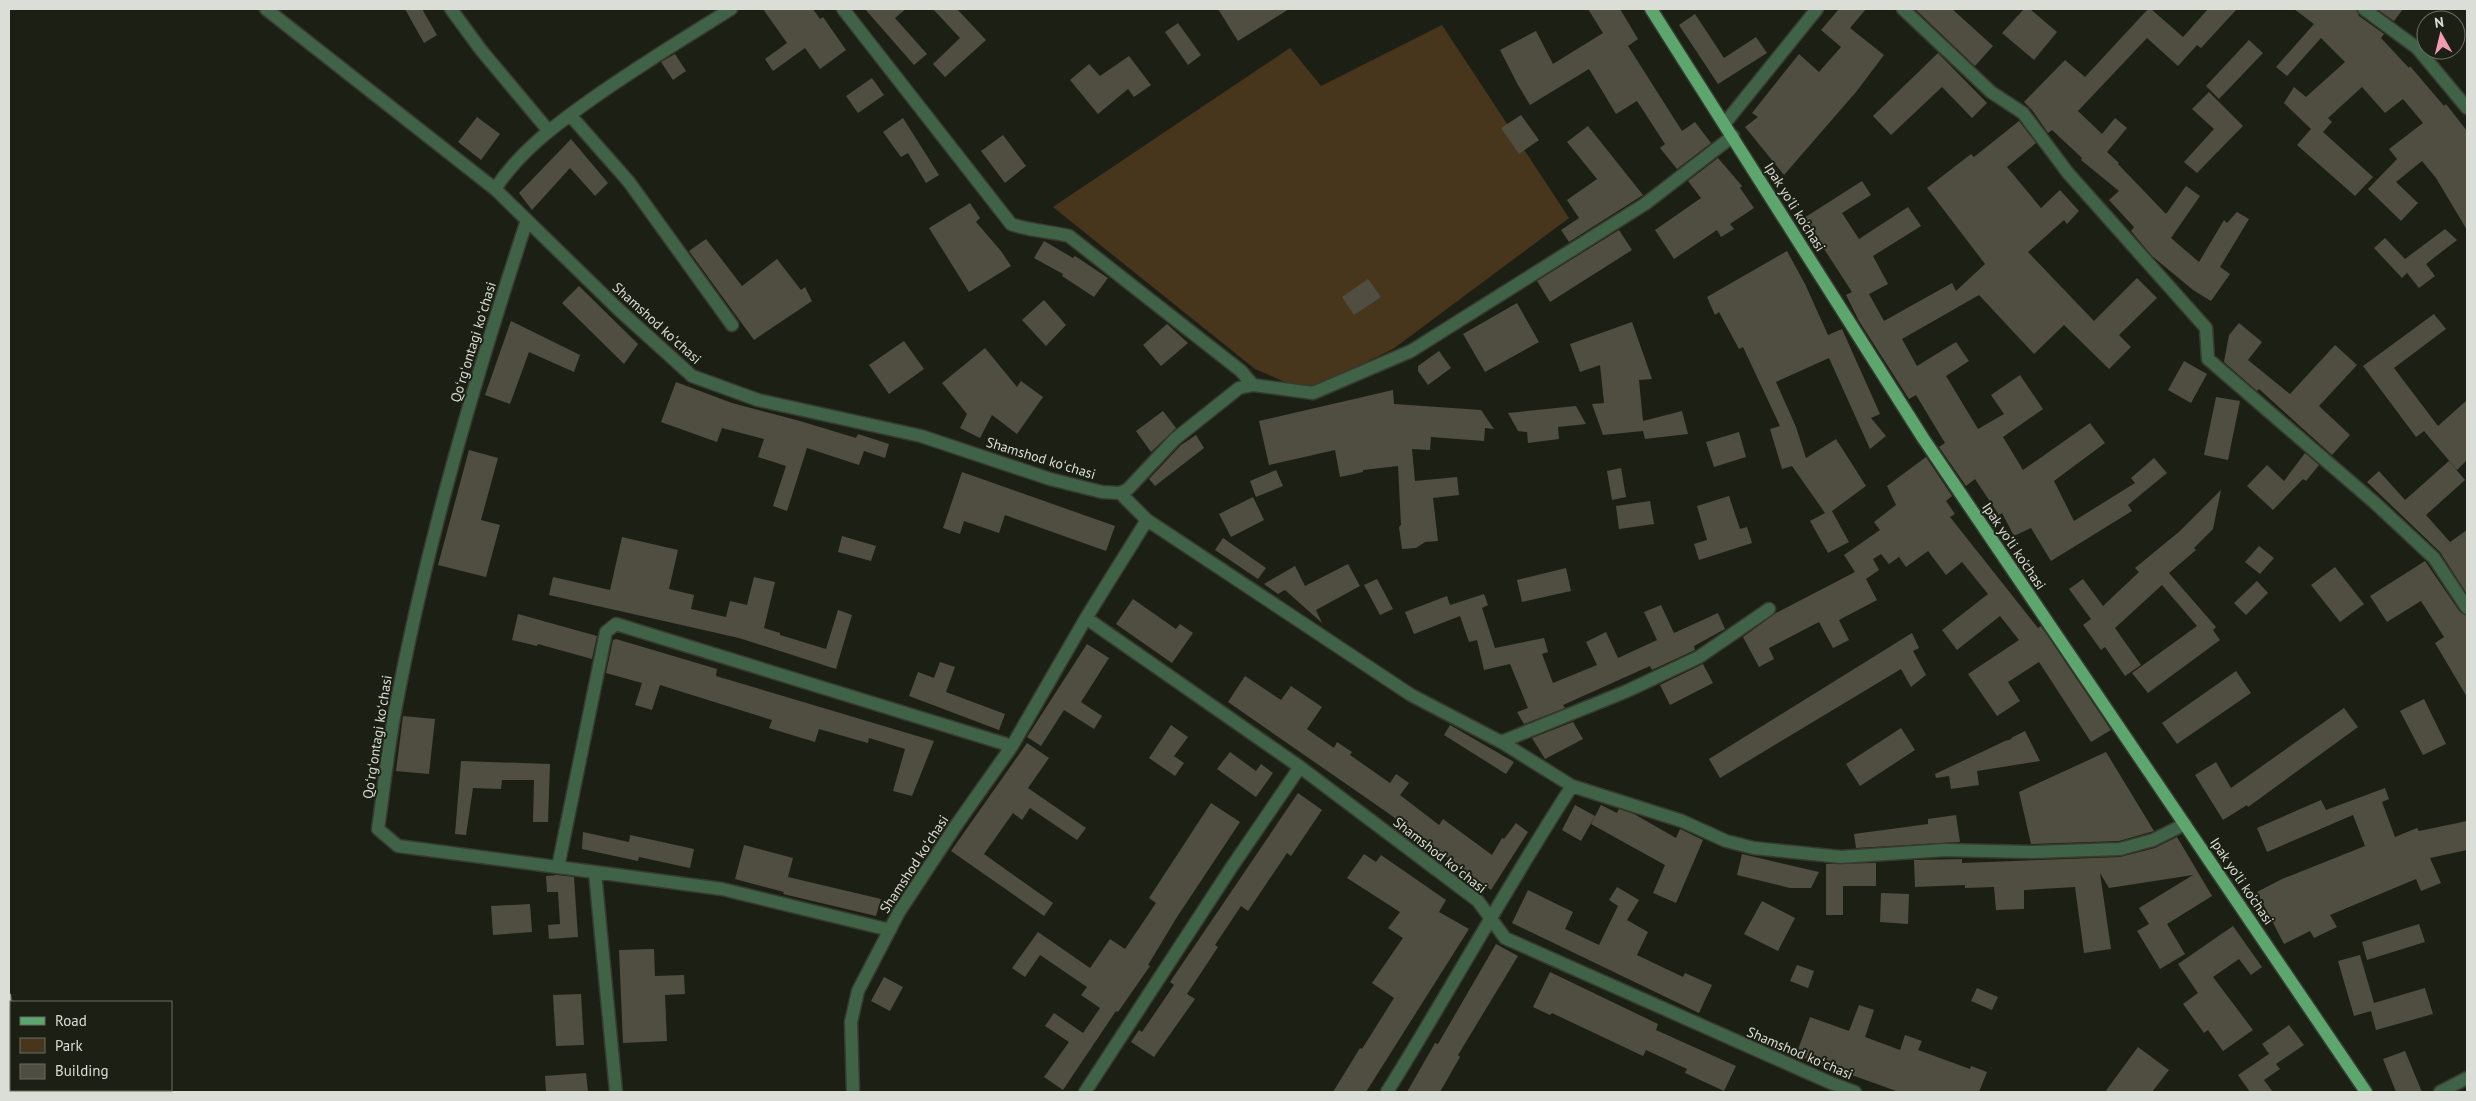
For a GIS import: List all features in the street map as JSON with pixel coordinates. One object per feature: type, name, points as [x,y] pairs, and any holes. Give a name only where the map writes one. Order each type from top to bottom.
[{"type":"main road","name":"Ipak yo'li ko'chasi","points":[[1651,9],[1923,438],[2366,1092]]},
{"type":"street","name":"Shamshod koʻchasi","points":[[266,9],[495,189],[618,309],[692,376],[758,400],[921,436],[1050,479],[1102,492],[1120,493]]},
{"type":"street","points":[[450,9],[481,50],[548,130]]},
{"type":"street","points":[[495,189],[507,170],[548,130],[625,75],[731,9]]},
{"type":"street","points":[[843,9],[1011,224],[1027,230],[1047,230],[1069,236],[1241,371],[1253,385]]},
{"type":"street","points":[[1725,124],[1817,9]]},
{"type":"street","points":[[1903,9],[1991,92],[2023,113],[2068,173],[2206,328],[2208,359],[2375,503],[2434,558],[2467,608]]},
{"type":"street","points":[[2364,9],[2416,48],[2467,108]]},
{"type":"street","points":[[570,115],[629,182],[732,325]]},
{"type":"street","points":[[1733,136],[1645,204],[1411,350],[1313,394],[1253,385],[1239,388],[1175,439],[1128,490],[1120,493],[1147,520],[1411,695],[1501,742],[1572,786],[1682,821],[1726,841],[1754,848],[1841,857],[1945,850],[2031,852],[2120,849],[2153,840],[2185,824]]},
{"type":"street","name":"Qoʻrgʻontagi koʻchasi","points":[[527,220],[481,360],[423,584],[396,707],[378,829],[398,846],[722,889],[890,930]]},
{"type":"street","name":"Shamshod koʻchasi","points":[[853,1092],[851,1022],[858,991],[890,930],[957,824],[1012,746],[1086,618],[1147,520]]},
{"type":"street","points":[[1501,742],[1627,691],[1699,656],[1769,609]]},
{"type":"street","name":"Shamshod koʻchasi","points":[[1086,618],[1300,767],[1478,901],[1505,938],[1855,1092]]},
{"type":"street","points":[[558,867],[606,632],[616,624],[1012,746]]},
{"type":"street","points":[[1085,1092],[1231,868],[1300,767]]},
{"type":"street","points":[[1387,1092],[1438,1009],[1526,857],[1572,786]]},
{"type":"street","points":[[595,872],[616,1092]]},
{"type":"street","points":[[2440,1092],[2467,1078]]},
{"type":"green space","points":[[1442,25],[1569,218],[1393,349],[1316,386],[1292,385],[1255,369],[1053,207],[1290,48],[1321,86]]},
{"type":"building","points":[[405,9],[422,9],[437,35],[424,43]]},
{"type":"building","points":[[763,9],[813,9],[820,19],[823,17],[846,50],[820,69],[805,48],[773,71],[765,59],[787,43]]},
{"type":"building","points":[[865,9],[906,9],[895,18],[927,54],[914,65]]},
{"type":"building","points":[[933,9],[957,9],[986,40],[945,77],[933,64],[960,38]]},
{"type":"building","points":[[1218,9],[1289,9],[1238,41]]},
{"type":"building","points":[[1588,9],[1620,9],[1638,39],[1628,46],[1682,131],[1695,122],[1711,143],[1677,169],[1660,148],[1665,144],[1637,101],[1616,114],[1589,69],[1530,105],[1518,85],[1500,50],[1536,31],[1553,64],[1603,33]]},
{"type":"building","points":[[1839,9],[1866,9],[1850,28],[1884,55],[1856,92],[1784,175],[1745,127],[1758,117],[1752,113],[1799,54],[1819,72],[1841,47],[1821,30]]},
{"type":"building","points":[[1915,9],[1952,9],[1993,46],[1975,66]]},
{"type":"building","points":[[2024,9],[2030,9],[2057,32],[2034,60],[2002,33]]},
{"type":"building","points":[[2148,9],[2151,9],[2183,37],[2208,9],[2237,9],[2201,48],[2197,45],[2178,66],[2147,38],[2078,111],[2102,134],[2115,118],[2127,128],[2107,152],[2166,214],[2186,186],[2200,196],[2171,238],[2199,262],[2224,220],[2227,223],[2237,212],[2249,219],[2220,267],[2230,274],[2211,301],[2193,290],[2152,256],[2131,231],[2134,227],[2109,200],[2119,191],[2081,160],[2082,158],[2052,130],[2048,133],[2024,102],[2065,60],[2085,77]]},
{"type":"building","points":[[2294,9],[2356,9],[2359,16],[2384,34],[2381,38],[2409,68],[2410,66],[2444,106],[2446,104],[2467,131],[2467,230],[2436,178],[2422,161],[2396,182],[2418,203],[2401,221],[2368,189],[2397,159],[2389,149],[2423,123],[2403,99],[2385,113],[2362,87],[2328,118],[2332,122],[2323,132],[2373,177],[2355,196],[2297,145],[2311,129],[2284,103],[2294,87],[2306,97],[2345,62],[2321,38],[2287,76],[2276,67],[2314,24]]},
{"type":"building","points":[[2377,9],[2403,9],[2394,21]]},
{"type":"building","points":[[1695,14],[1724,58],[1756,37],[1767,53],[1718,84],[1679,25]]},
{"type":"building","points":[[1178,23],[1201,55],[1188,65],[1165,32]]},
{"type":"building","points":[[2249,40],[2263,53],[2219,99],[2206,86]]},
{"type":"building","points":[[1938,53],[1987,103],[1972,118],[1942,87],[1891,135],[1873,116]]},
{"type":"building","points":[[675,54],[686,71],[673,80],[661,62]]},
{"type":"building","points":[[1129,56],[1151,85],[1134,97],[1128,89],[1098,114],[1070,80],[1089,64],[1100,76]]},
{"type":"building","points":[[872,78],[884,95],[858,113],[846,96]]},
{"type":"building","points":[[2209,92],[2243,126],[2197,173],[2184,162],[2214,129],[2192,109]]},
{"type":"building","points":[[1521,115],[1539,140],[1519,154],[1501,128]]},
{"type":"building","points":[[477,117],[500,134],[481,160],[458,142]]},
{"type":"building","points":[[903,118],[939,175],[926,183],[908,153],[901,157],[883,132]]},
{"type":"building","points":[[2019,121],[2036,143],[2007,167],[2041,208],[2060,190],[2079,211],[2067,224],[2064,220],[2028,252],[2094,321],[2137,278],[2157,298],[2119,335],[2131,347],[2109,369],[2064,325],[2034,354],[1979,295],[1902,339],[1917,366],[1956,342],[1969,361],[1946,376],[1978,429],[2004,414],[1991,395],[2020,375],[2043,409],[2003,437],[2023,470],[2090,423],[2105,443],[2054,481],[2074,521],[2135,483],[2131,478],[2154,458],[2167,473],[2128,505],[2132,511],[2051,561],[2031,528],[2014,536],[2002,513],[1999,515],[1975,479],[1966,486],[1939,447],[1945,443],[1916,395],[1909,399],[1859,321],[1846,295],[1852,292],[1804,218],[1862,181],[1871,195],[1842,213],[1859,239],[1908,207],[1921,226],[1873,256],[1888,284],[1869,294],[1884,321],[1952,283],[1956,291],[1985,264],[1927,188],[1971,154],[1974,157]]},
{"type":"building","points":[[1588,126],[1643,195],[1569,242],[1561,230],[1579,218],[1567,200],[1597,179],[1567,142]]},
{"type":"building","points":[[1003,135],[1026,166],[1005,183],[981,151]]},
{"type":"building","points":[[571,139],[608,183],[595,196],[570,168],[532,210],[519,193]]},
{"type":"building","points":[[1718,158],[1742,186],[1740,188],[1754,208],[1730,224],[1734,229],[1721,237],[1717,230],[1674,259],[1655,230],[1701,198],[1688,181]]},
{"type":"building","points":[[970,203],[980,218],[976,222],[1001,251],[1011,266],[969,292],[929,228]]},
{"type":"building","points":[[2445,229],[2457,240],[2426,264],[2435,276],[2419,288],[2407,273],[2402,278],[2374,248],[2385,238],[2405,259]]},
{"type":"building","points":[[1619,230],[1632,250],[1550,302],[1537,281]]},
{"type":"building","points":[[706,239],[742,286],[777,259],[801,290],[805,287],[812,301],[754,340],[689,251]]},
{"type":"building","points":[[1044,241],[1073,258],[1075,256],[1108,278],[1094,297],[1062,276],[1063,274],[1034,258]]},
{"type":"building","points":[[1787,251],[1805,284],[1828,335],[1842,329],[1880,414],[1871,418],[1886,436],[1870,449],[1829,358],[1776,382],[1796,427],[1806,458],[1836,439],[1866,486],[1832,511],[1849,542],[1828,553],[1810,521],[1825,513],[1792,466],[1782,469],[1770,429],[1780,426],[1743,347],[1739,349],[1719,312],[1715,315],[1707,297]]},
{"type":"building","points":[[1368,279],[1381,297],[1354,315],[1342,297]]},
{"type":"building","points":[[579,286],[638,344],[624,364],[562,303]]},
{"type":"building","points":[[1044,300],[1066,325],[1046,346],[1022,320]]},
{"type":"building","points":[[1517,303],[1539,342],[1485,372],[1463,334]]},
{"type":"building","points":[[2434,314],[2446,329],[2394,368],[2438,426],[2467,400],[2467,460],[2457,470],[2424,431],[2416,437],[2363,366]]},
{"type":"building","points":[[511,321],[580,355],[574,372],[529,352],[510,404],[485,395]]},
{"type":"building","points":[[1632,322],[1652,379],[1639,380],[1643,421],[1682,411],[1688,434],[1645,439],[1643,431],[1603,435],[1592,404],[1604,403],[1600,365],[1580,372],[1570,344]]},
{"type":"building","points":[[2239,323],[2262,342],[2248,360],[2290,394],[2335,345],[2357,365],[2319,406],[2350,435],[2332,455],[2259,389],[2257,391],[2224,362],[2229,335]]},
{"type":"building","points":[[1167,324],[1188,343],[1161,366],[1143,345]]},
{"type":"building","points":[[904,341],[924,369],[889,394],[869,365]]},
{"type":"building","points":[[985,348],[1017,387],[1021,381],[1043,397],[1017,434],[992,415],[980,438],[960,428],[967,414],[942,383]]},
{"type":"building","points":[[1439,351],[1451,368],[1428,385],[1418,371],[1418,366]]},
{"type":"building","points":[[2184,361],[2207,374],[2191,403],[2168,390]]},
{"type":"building","points":[[676,382],[732,403],[856,438],[858,434],[889,444],[885,458],[864,451],[859,465],[807,448],[787,511],[773,506],[786,466],[758,457],[764,439],[722,428],[717,442],[661,422]]},
{"type":"building","points":[[1393,390],[1394,404],[1481,410],[1494,429],[1485,428],[1484,441],[1431,437],[1430,450],[1412,449],[1415,481],[1457,477],[1459,495],[1433,498],[1438,541],[1425,542],[1416,548],[1402,549],[1399,527],[1401,525],[1398,466],[1363,470],[1363,472],[1340,477],[1335,450],[1269,465],[1259,421]]},
{"type":"building","points":[[2216,397],[2240,401],[2228,460],[2204,455]]},
{"type":"building","points":[[1576,406],[1586,424],[1558,427],[1559,439],[1528,443],[1527,432],[1518,431],[1508,413]]},
{"type":"building","points":[[1163,411],[1176,428],[1151,452],[1136,431]]},
{"type":"building","points":[[1739,432],[1746,457],[1714,467],[1706,442]]},
{"type":"building","points":[[1196,435],[1204,448],[1155,486],[1149,479],[1181,445]]},
{"type":"building","points":[[469,450],[498,458],[481,520],[500,525],[486,577],[438,565]]},
{"type":"building","points":[[2305,453],[2319,465],[2306,481],[2303,479],[2273,510],[2247,486],[2267,465],[2284,481]]},
{"type":"building","points":[[1926,457],[1952,496],[1946,501],[1955,514],[1950,517],[2038,628],[2041,626],[2111,730],[2091,742],[2039,662],[2008,682],[2020,701],[1997,716],[1968,674],[2019,640],[2000,616],[1957,650],[1942,630],[1988,594],[1962,562],[1946,575],[1928,551],[1906,567],[1899,557],[1889,564],[1881,554],[1873,559],[1879,570],[1866,579],[1877,600],[1839,620],[1849,640],[1833,648],[1819,622],[1769,648],[1774,659],[1759,667],[1743,637],[1776,613],[1855,572],[1844,555],[1880,530],[1874,522],[1896,505],[1887,486]]},
{"type":"building","points":[[2449,461],[2465,480],[2426,515],[2450,542],[2467,530],[2467,594],[2440,552],[2367,482],[2379,471],[2405,500]]},
{"type":"building","points":[[1621,468],[1626,497],[1612,500],[1607,471]]},
{"type":"building","points":[[1276,470],[1283,486],[1256,497],[1250,481]]},
{"type":"building","points":[[962,472],[1115,526],[1106,551],[1005,515],[999,533],[964,521],[960,534],[943,528]]},
{"type":"building","points":[[2221,490],[2213,529],[2194,548],[2196,550],[2169,573],[2216,627],[2213,630],[2220,640],[2148,693],[2132,673],[2197,626],[2162,585],[2115,628],[2141,665],[2125,676],[2105,647],[2101,650],[2083,625],[2091,619],[2069,589],[2083,579],[2103,606],[2139,572],[2135,568],[2180,531]]},
{"type":"building","points":[[1729,496],[1740,529],[1747,527],[1752,543],[1699,560],[1694,544],[1707,540],[1697,506]]},
{"type":"building","points":[[1253,497],[1264,520],[1231,537],[1219,514]]},
{"type":"building","points":[[1650,501],[1654,524],[1619,529],[1616,506]]},
{"type":"building","points":[[842,536],[876,546],[871,561],[838,552]]},
{"type":"building","points":[[622,537],[678,550],[669,589],[694,595],[691,609],[726,617],[730,601],[747,605],[754,577],[775,582],[764,628],[826,649],[838,610],[852,615],[836,669],[739,638],[549,595],[553,577],[610,590]]},
{"type":"building","points":[[1223,538],[1266,568],[1258,579],[1215,550]]},
{"type":"building","points":[[2259,546],[2274,558],[2260,574],[2245,562]]},
{"type":"building","points":[[2425,561],[2460,612],[2467,616],[2467,697],[2435,643],[2444,637],[2421,601],[2387,622],[2370,596]]},
{"type":"building","points":[[1348,564],[1360,586],[1316,610],[1322,623],[1285,590],[1278,594],[1264,584],[1295,566],[1305,586]]},
{"type":"building","points":[[2335,567],[2364,604],[2340,622],[2311,585]]},
{"type":"building","points":[[1566,568],[1571,591],[1522,602],[1517,580]]},
{"type":"building","points":[[1377,579],[1393,609],[1380,615],[1364,585]]},
{"type":"building","points":[[2257,581],[2268,593],[2246,615],[2234,603]]},
{"type":"building","points":[[1484,594],[1488,605],[1482,608],[1495,648],[1544,638],[1548,652],[1542,654],[1553,683],[1597,665],[1586,642],[1606,632],[1618,658],[1657,640],[1644,612],[1661,605],[1674,633],[1718,613],[1725,629],[1694,646],[1695,650],[1652,670],[1650,666],[1563,705],[1565,708],[1524,724],[1517,712],[1528,708],[1510,664],[1484,670],[1477,640],[1469,642],[1460,616],[1414,634],[1405,612],[1447,596],[1450,605]]},
{"type":"building","points":[[1133,599],[1176,629],[1180,624],[1193,633],[1172,663],[1116,624]]},
{"type":"building","points":[[518,614],[597,636],[592,659],[538,644],[537,646],[512,640]]},
{"type":"building","points":[[1912,633],[1919,648],[1913,651],[1926,675],[1911,687],[1901,669],[1720,778],[1709,759]]},
{"type":"building","points":[[616,639],[717,669],[716,676],[934,741],[912,796],[893,791],[905,749],[869,738],[868,743],[819,729],[815,742],[769,728],[772,720],[660,685],[652,710],[635,705],[642,683],[606,673],[613,640]]},
{"type":"building","points":[[1087,644],[1109,658],[1081,702],[1102,716],[1094,729],[1064,710],[1041,746],[1027,737]]},
{"type":"building","points":[[940,662],[955,667],[946,692],[1005,714],[999,730],[909,696],[918,672],[934,678]]},
{"type":"building","points":[[1703,664],[1713,683],[1670,705],[1660,685]]},
{"type":"building","points":[[2236,671],[2251,693],[2177,744],[2162,723]]},
{"type":"building","points":[[1245,676],[1281,700],[1291,686],[1322,707],[1307,729],[1334,748],[1337,742],[1352,752],[1350,755],[1390,783],[1396,774],[1409,783],[1400,795],[1439,825],[1443,819],[1492,855],[1502,838],[1504,839],[1516,823],[1528,832],[1491,890],[1388,813],[1228,702]]},
{"type":"building","points":[[2424,699],[2446,744],[2423,755],[2400,711]]},
{"type":"building","points":[[2344,708],[2358,727],[2248,807],[2247,805],[2223,820],[2195,775],[2216,762],[2231,788]]},
{"type":"building","points":[[403,716],[435,719],[429,774],[396,771]]},
{"type":"building","points":[[1573,722],[1583,739],[1545,759],[1532,738]]},
{"type":"building","points":[[1171,725],[1188,737],[1174,756],[1184,763],[1175,776],[1149,758]]},
{"type":"building","points":[[1450,725],[1514,762],[1506,774],[1444,735]]},
{"type":"building","points":[[1901,728],[1915,750],[1860,786],[1846,764]]},
{"type":"building","points":[[2025,731],[2040,761],[1977,771],[1979,785],[1951,789],[1949,776],[1936,778],[1935,774],[2012,739]]},
{"type":"building","points":[[1027,743],[1049,758],[1028,788],[1086,828],[1077,840],[1030,808],[1022,820],[1013,813],[984,854],[1053,903],[1044,916],[951,851]]},
{"type":"building","points":[[1230,752],[1256,771],[1261,764],[1273,773],[1256,797],[1217,769]]},
{"type":"building","points":[[2106,752],[2154,831],[2119,841],[2031,844],[2019,792]]},
{"type":"building","points":[[461,761],[550,764],[548,822],[533,822],[534,780],[502,780],[501,789],[473,788],[466,835],[455,834]]},
{"type":"building","points":[[2385,788],[2389,799],[2382,802],[2395,837],[2417,828],[2419,831],[2467,821],[2467,850],[2430,858],[2441,883],[2421,891],[2416,879],[2330,915],[2337,927],[2314,938],[2310,931],[2284,944],[2257,892],[2282,879],[2365,846],[2353,815],[2267,852],[2257,828],[2321,800],[2326,810]]},
{"type":"building","points":[[1298,793],[1322,810],[1291,856],[1287,853],[1248,911],[1241,906],[1215,945],[1218,947],[1187,994],[1195,999],[1154,1057],[1131,1042],[1139,1030],[1142,1032],[1174,985],[1170,982]]},
{"type":"building","points":[[1211,803],[1240,822],[1177,917],[1148,965],[1150,966],[1118,1012],[1116,1011],[1063,1090],[1044,1077],[1069,1042],[1045,1026],[1054,1013],[1083,1033],[1100,1008],[1081,995],[1087,987],[1040,955],[1025,977],[1012,968],[1038,932],[1090,968],[1110,939],[1125,949],[1156,903],[1149,898]]},
{"type":"building","points":[[1575,805],[1595,816],[1581,841],[1562,830]]},
{"type":"building","points":[[1601,805],[1617,813],[1619,809],[1634,814],[1676,838],[1680,829],[1703,840],[1676,903],[1653,893],[1665,865],[1591,824]]},
{"type":"building","points":[[1956,815],[1960,842],[1856,848],[1854,834],[1928,824],[1928,819]]},
{"type":"building","points":[[583,832],[629,842],[630,835],[694,849],[690,868],[639,857],[638,861],[582,849]]},
{"type":"building","points":[[2177,837],[2212,896],[2167,924],[2185,954],[2160,969],[2137,931],[2149,924],[2139,908],[2193,875],[2109,888],[2100,873],[2111,949],[2084,953],[2075,887],[2024,890],[2024,909],[1996,910],[1994,887],[1965,888],[1965,885],[1915,887],[1914,860],[1962,859],[1962,863],[2120,857],[2155,848]]},
{"type":"building","points":[[744,845],[793,858],[788,877],[881,899],[876,916],[783,894],[784,892],[735,879]]},
{"type":"building","points":[[1364,854],[1376,862],[1381,855],[1446,900],[1439,912],[1469,929],[1366,1092],[1333,1092],[1394,998],[1372,983],[1403,938],[1388,928],[1400,912],[1347,878]]},
{"type":"building","points":[[1742,854],[1819,872],[1811,888],[1790,888],[1737,875]]},
{"type":"building","points":[[1876,863],[1876,886],[1843,886],[1843,915],[1826,915],[1826,864]]},
{"type":"building","points":[[546,876],[574,877],[578,937],[549,939],[548,925],[560,924],[558,892],[547,892]]},
{"type":"building","points":[[1617,887],[1639,900],[1627,920],[1648,932],[1637,955],[1683,977],[1685,973],[1712,985],[1699,1013],[1512,923],[1528,890],[1573,912],[1565,929],[1599,945],[1618,906],[1609,900]]},
{"type":"building","points":[[1881,893],[1909,894],[1908,924],[1880,922]]},
{"type":"building","points":[[1762,901],[1795,918],[1778,951],[1744,934]]},
{"type":"building","points":[[530,904],[532,932],[493,935],[491,906]]},
{"type":"building","points":[[2419,924],[2425,942],[2367,960],[2362,942]]},
{"type":"building","points":[[2233,926],[2262,967],[2251,975],[2239,959],[2213,977],[2253,1030],[2223,1051],[2208,1030],[2204,1033],[2183,1004],[2198,993],[2178,964]]},
{"type":"building","points":[[1496,944],[1518,956],[1458,1055],[1460,1057],[1440,1092],[1407,1092],[1435,1043],[1438,1044]]},
{"type":"building","points":[[654,949],[655,976],[684,975],[685,994],[665,995],[667,1041],[623,1043],[619,950]]},
{"type":"building","points":[[2360,955],[2374,1003],[2425,988],[2433,1014],[2376,1030],[2371,1011],[2354,1016],[2338,961]]},
{"type":"building","points":[[1797,965],[1814,971],[1808,988],[1790,981]]},
{"type":"building","points":[[1550,972],[1658,1024],[1656,1030],[1736,1066],[1724,1091],[1685,1073],[1687,1069],[1646,1050],[1643,1056],[1552,1013],[1550,1015],[1533,1007]]},
{"type":"building","points":[[884,977],[903,987],[890,1011],[871,1001]]},
{"type":"building","points":[[1977,988],[1998,997],[1992,1010],[1971,1001]]},
{"type":"building","points":[[581,994],[584,1045],[556,1046],[553,995]]},
{"type":"building","points":[[1859,1005],[1874,1010],[1865,1037],[1900,1050],[1905,1035],[1922,1041],[1918,1050],[1970,1069],[1971,1066],[1987,1072],[1979,1092],[1899,1092],[1796,1055],[1810,1017],[1849,1031]]},
{"type":"building","points":[[2289,1025],[2304,1045],[2276,1064],[2280,1069],[2264,1080],[2273,1092],[2250,1092],[2238,1075],[2269,1054],[2272,1058],[2262,1044]]},
{"type":"building","points":[[2138,1047],[2169,1070],[2152,1092],[2105,1092]]},
{"type":"building","points":[[2405,1051],[2422,1092],[2396,1092],[2383,1059]]},
{"type":"building","points":[[586,1073],[588,1092],[546,1092],[545,1076]]},
{"type":"railway","points":[[9,994],[10,1004]]}]
